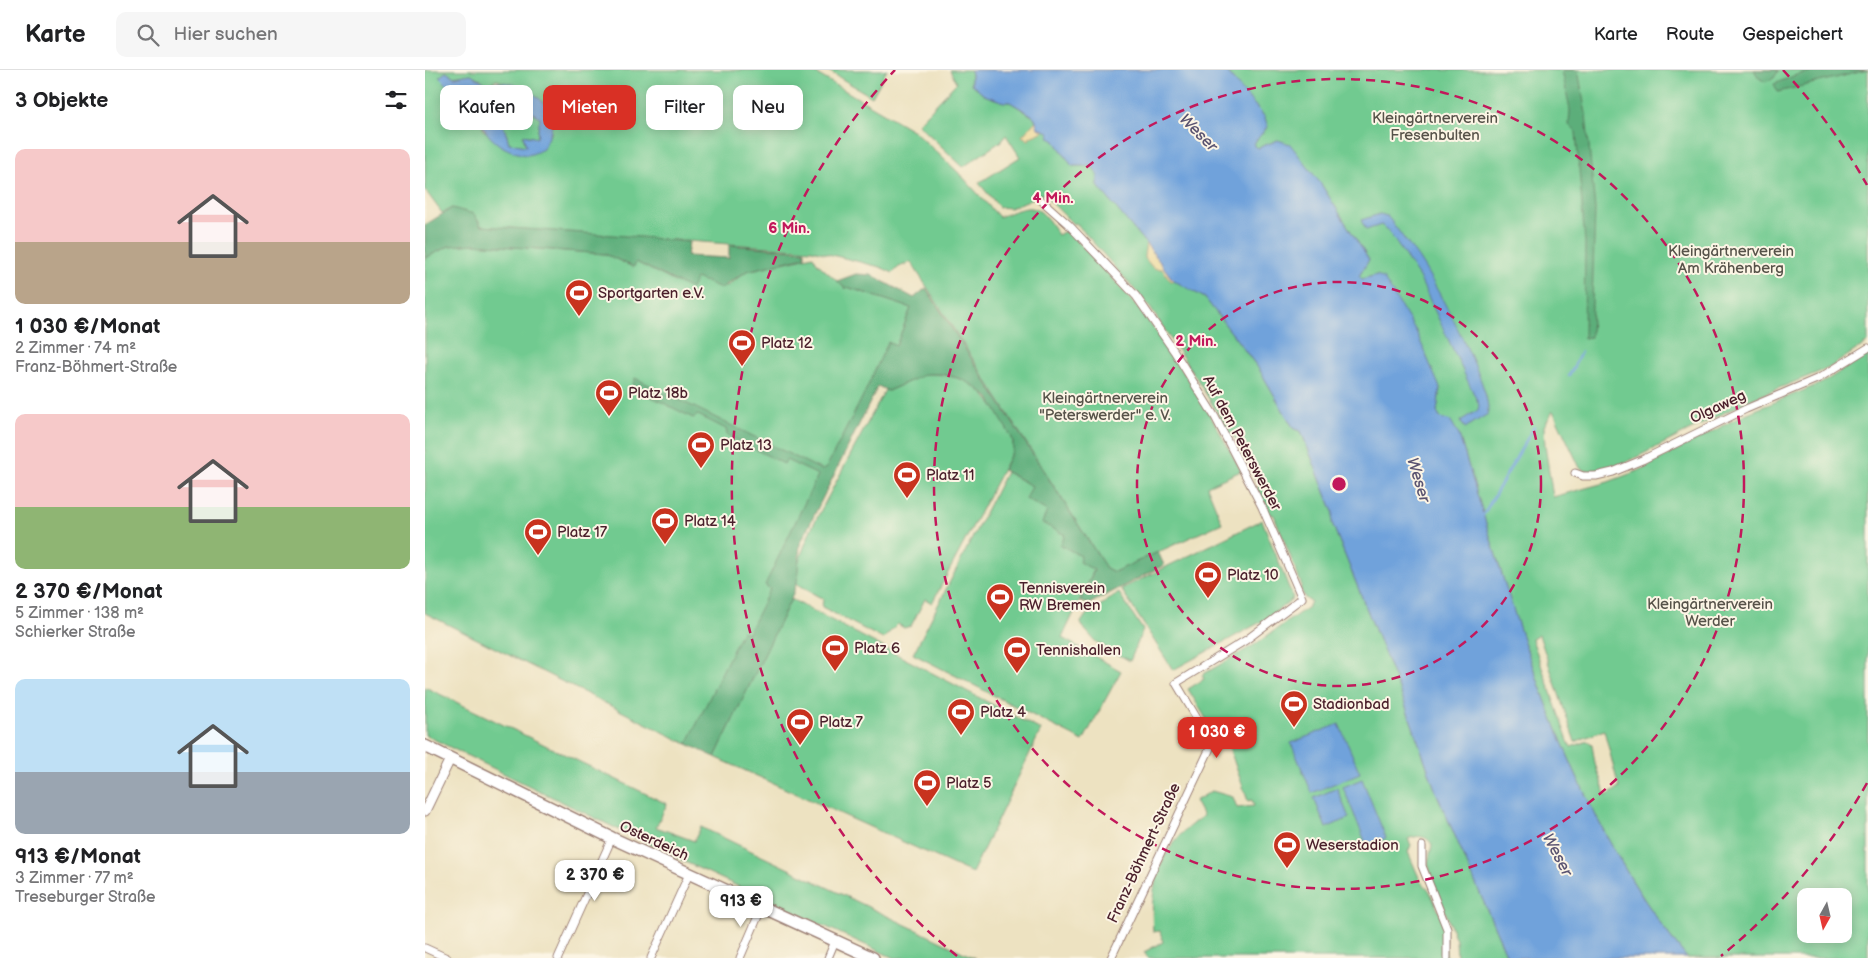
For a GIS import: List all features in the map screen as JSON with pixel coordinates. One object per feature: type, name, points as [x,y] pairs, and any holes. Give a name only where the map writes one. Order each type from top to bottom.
[{"type":"main road","name":"Osterdeich","points":[[425,746],[612,838],[873,958]]},
{"type":"street","name":"Auf dem Peterswerder","points":[[1041,200],[1068,224],[1136,296],[1174,351],[1215,417],[1250,483],[1302,598]]},
{"type":"street","name":"Olgaweg","points":[[1575,473],[1583,476],[1596,476],[1613,472],[1642,460],[1738,412],[1819,378],[1868,348]]},
{"type":"street","name":"Franz-Böhmert-Straße","points":[[1111,958],[1211,746],[1208,737],[1176,683],[1246,640],[1302,598]]},
{"type":"street","points":[[425,811],[450,759]]},
{"type":"street","points":[[558,958],[612,838]]},
{"type":"street","points":[[1422,846],[1422,866],[1447,929],[1447,958]]},
{"type":"street","points":[[651,958],[689,874]]},
{"type":"street","points":[[740,958],[762,907]]},
{"type":"street","points":[[828,958],[835,941]]},
{"type":"street","points":[[425,948],[447,958]]},
{"type":"green space","name":"Kleingärtnerverein \"Peterswerder\" e. V.","points":[[425,70],[810,70],[914,131],[960,174],[999,217],[1019,210],[1033,208],[1045,216],[1058,235],[1067,230],[1120,286],[1165,344],[1205,406],[1241,471],[1207,486],[1222,523],[1114,572],[1106,568],[911,262],[899,267],[893,273],[880,267],[812,250],[481,226],[479,221],[452,208],[442,213],[425,190]],"holes":[[[446,72],[454,77],[471,74],[487,84],[497,80],[510,85],[533,85],[533,95],[543,104],[543,85],[636,85],[636,130],[551,130],[551,134],[528,155],[483,130],[440,130],[440,85],[455,85]]]},
{"type":"green space","points":[[827,70],[887,70],[872,97]]},
{"type":"green space","points":[[950,70],[971,70],[971,84],[984,95],[1004,102],[1010,102],[1035,118],[1036,124],[1049,132],[1050,138],[1055,141],[1072,166],[1092,166],[1098,175],[1098,186],[1151,250],[1173,280],[1205,298],[1259,369],[1294,429],[1301,431],[1333,512],[1332,523],[1405,704],[1436,792],[1508,958],[1457,958],[1456,940],[1428,863],[1432,845],[1427,839],[1418,837],[1408,839],[1411,845],[1408,852],[1420,880],[1429,890],[1445,925],[1446,958],[1148,958],[1144,952],[1163,942],[1160,931],[1153,932],[1153,897],[1156,881],[1160,866],[1176,839],[1203,816],[1195,801],[1212,791],[1233,797],[1237,808],[1254,806],[1252,800],[1248,801],[1225,736],[1219,740],[1188,689],[1204,679],[1202,675],[1254,645],[1308,607],[1311,602],[1305,598],[1300,588],[1302,586],[1274,515],[1268,514],[1257,488],[1259,487],[1234,436],[1232,437],[1149,306],[1076,223],[1073,224],[1043,194],[1010,208],[999,207],[979,183],[1020,157],[1006,135],[1000,142],[963,167],[918,124],[956,83]]},
{"type":"green space","points":[[1225,70],[1868,70],[1868,342],[1829,368],[1752,399],[1612,468],[1585,471],[1580,468],[1553,411],[1544,426],[1545,446],[1553,497],[1608,482],[1640,470],[1745,414],[1822,383],[1868,354],[1868,958],[1687,958],[1644,900],[1608,838],[1576,774],[1548,708],[1501,572],[1459,435],[1445,419],[1440,418],[1437,412],[1440,388],[1377,275],[1362,279],[1359,276],[1369,260],[1321,184],[1278,140],[1258,148],[1254,146],[1254,142],[1268,127],[1264,116]],"holes":[[[1539,635],[1575,742],[1604,730],[1619,788],[1606,796],[1595,764],[1592,744],[1588,741],[1571,747],[1532,639]]]},
{"type":"green space","points":[[1562,70],[1578,70],[1586,114],[1595,209],[1591,337],[1584,338],[1585,242],[1576,132],[1569,125],[1570,110]]},
{"type":"green space","points":[[1754,70],[1778,71],[1774,78],[1765,82],[1759,78]]},
{"type":"green space","points":[[1818,70],[1868,70],[1778,92],[1774,84],[1796,75]]},
{"type":"green space","points":[[533,113],[540,117],[537,138],[523,135],[526,146],[509,143],[505,130],[533,130]]},
{"type":"green space","points":[[452,208],[474,214],[481,226],[689,242],[687,256],[729,258],[729,245],[805,251],[805,257],[747,271],[721,288],[696,278],[691,289],[636,262],[634,267],[605,254],[474,244],[449,246],[425,258],[425,225]]},
{"type":"green space","points":[[474,244],[605,254],[633,267],[636,262],[675,282],[681,270],[727,286],[747,271],[813,256],[817,263],[846,289],[847,287],[911,308],[896,346],[700,739],[687,744],[425,613],[425,258],[449,246]]},
{"type":"green space","points":[[856,274],[871,275],[914,298],[926,288],[1106,568],[1114,572],[1158,552],[1164,565],[1089,604],[1080,602],[1094,570],[1079,562],[1081,556],[1060,545],[1065,535],[1042,523],[1047,511],[1026,499],[1032,486],[1003,470],[1013,450],[1013,440],[989,398],[974,386],[961,379],[943,374],[926,374],[888,391],[878,386],[800,544],[797,582],[791,599],[715,757],[687,744],[742,631],[748,633],[770,589],[765,585],[818,475],[786,460],[784,464],[727,435],[726,429],[698,415],[693,418],[632,387],[635,378],[822,470],[826,468],[888,342],[896,346],[911,308],[847,287],[846,289],[837,281]]},
{"type":"green space","name":"Platz 11","points":[[926,374],[951,376],[961,379],[979,390],[1007,426],[1012,437],[1013,450],[932,603],[925,599],[911,626],[904,628],[898,624],[883,639],[822,607],[823,599],[791,581],[811,529],[885,390],[888,391]]},
{"type":"green space","name":"Tennisverein RW Bremen","points":[[1006,472],[1032,486],[1048,511],[1094,570],[1062,638],[1121,671],[1083,741],[913,654]]},
{"type":"green space","name":"Platz 10","points":[[1262,520],[1293,598],[1270,617],[1173,670],[1121,589]]},
{"type":"green space","points":[[1119,593],[1143,630],[1130,661],[1096,642],[1080,624],[1086,615]]},
{"type":"green space","points":[[791,599],[1041,730],[972,873],[715,757]]},
{"type":"green space","points":[[425,687],[667,804],[656,827],[694,841],[701,827],[975,958],[894,958],[685,862],[425,735]]},
{"type":"sand","points":[[1036,121],[1038,128],[1044,131],[1030,137],[1029,140],[1022,136]]},
{"type":"sand","points":[[1146,243],[1173,280],[1171,281],[1162,269],[1153,268],[1144,257]]},
{"type":"water","name":"Weser","points":[[971,70],[1225,70],[1264,116],[1268,126],[1254,146],[1258,148],[1278,140],[1290,144],[1321,184],[1369,260],[1359,276],[1362,279],[1377,275],[1384,279],[1416,331],[1440,388],[1437,412],[1440,418],[1451,421],[1459,435],[1524,640],[1548,708],[1576,774],[1608,838],[1644,900],[1687,958],[1508,958],[1436,792],[1405,704],[1332,523],[1333,512],[1301,431],[1294,429],[1259,369],[1205,298],[1173,280],[1151,250],[1098,186],[1098,175],[1092,166],[1072,166],[1055,141],[1050,138],[1049,132],[1038,128],[1035,118],[1010,102],[1004,102],[984,95],[971,84]]},
{"type":"water","points":[[446,72],[454,77],[471,74],[487,84],[496,82],[514,85],[470,84],[447,85],[439,77]]},
{"type":"water","points":[[533,94],[543,103],[543,130],[551,130],[543,149],[528,155],[519,154],[505,148],[486,130],[505,130],[509,143],[526,146],[523,135],[537,138],[540,117],[533,113]]},
{"type":"water","points":[[1380,214],[1387,216],[1422,264],[1474,363],[1487,401],[1488,414],[1465,428],[1460,421],[1478,410],[1479,405],[1419,277],[1387,229],[1381,225],[1366,230],[1361,220]]},
{"type":"water","points":[[1339,724],[1360,773],[1312,793],[1291,743]]},
{"type":"water","points":[[1362,779],[1386,838],[1367,846],[1343,787]]},
{"type":"water","points":[[1337,788],[1349,818],[1326,828],[1314,798]]},
{"type":"waterway","points":[[1569,376],[1581,352]]},
{"type":"waterway","points":[[1482,517],[1534,427]]},
{"type":"place","name":"Sportgarten e.V.","points":[[579,317]]},
{"type":"place","name":"Platz 12","points":[[742,367]]},
{"type":"place","name":"Platz 18b","points":[[609,417]]},
{"type":"place","name":"Platz 13","points":[[701,469]]},
{"type":"place","name":"Platz 11","points":[[907,499]]},
{"type":"place","name":"Platz 14","points":[[665,545]]},
{"type":"place","name":"Platz 17","points":[[538,556]]},
{"type":"place","name":"Platz 10","points":[[1208,599]]},
{"type":"place","name":"Tennisverein RW Bremen","points":[[1000,621]]},
{"type":"place","name":"Platz 6","points":[[835,672]]},
{"type":"place","name":"Tennishallen","points":[[1017,674]]},
{"type":"place","name":"Stadionbad","points":[[1294,728]]},
{"type":"place","name":"Platz 4","points":[[961,736]]},
{"type":"place","name":"Platz 7","points":[[800,746]]},
{"type":"place","name":"Platz 5","points":[[927,807]]},
{"type":"place","name":"Weserstadion","points":[[1287,869]]},
{"type":"park label","name":"Kleingärtnerverein Fresenbulten","points":[[1435,126]]},
{"type":"park label","name":"Kleingärtnerverein Am Krähenberg","points":[[1731,260]]},
{"type":"park label","name":"Kleingärtnerverein Werder","points":[[1710,612]]}]
